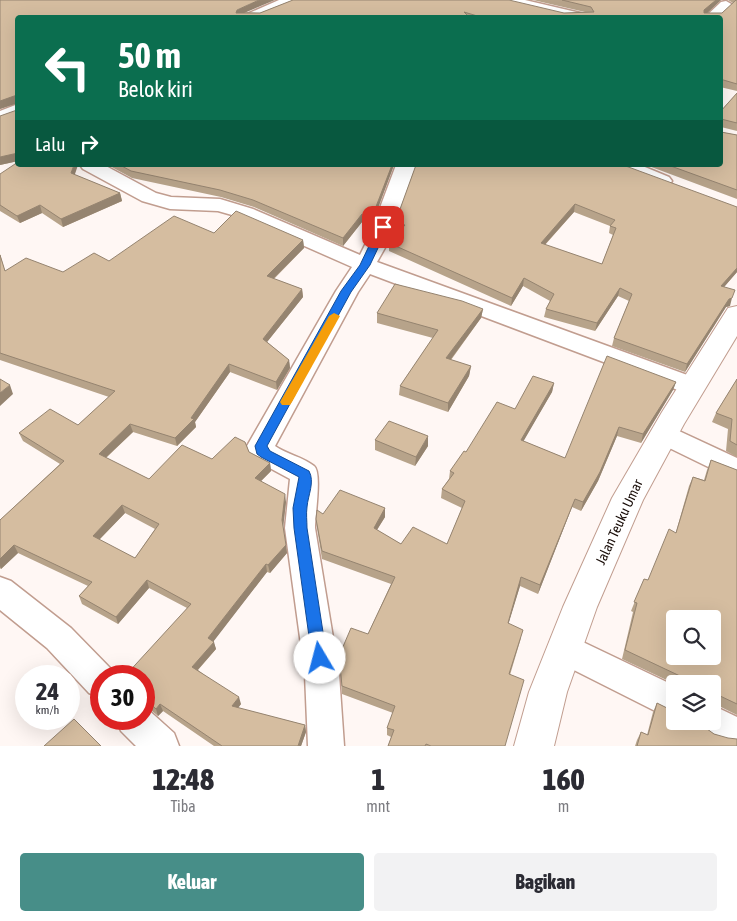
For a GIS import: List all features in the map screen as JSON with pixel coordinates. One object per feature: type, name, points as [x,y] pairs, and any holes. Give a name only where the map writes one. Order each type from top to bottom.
[{"type":"main road","name":"Jalan Teuku Umar","points":[[534,746],[548,692],[564,648],[628,498],[692,386],[737,314]]},
{"type":"street","points":[[253,15],[292,0]]},
{"type":"street","points":[[508,0],[572,15]]},
{"type":"street","points":[[542,15],[570,0]]},
{"type":"street","points":[[714,15],[726,5]]},
{"type":"street","points":[[94,167],[149,197],[170,203],[220,205],[246,213],[365,265],[692,386]]},
{"type":"street","points":[[326,746],[322,674],[300,528],[300,508],[306,481],[305,474],[265,454],[261,451],[261,446],[347,291],[365,265],[380,238],[405,167]]},
{"type":"street","points":[[628,167],[684,189]]},
{"type":"street","points":[[664,434],[737,470]]},
{"type":"street","points":[[0,591],[59,638],[90,670]]},
{"type":"street","points":[[564,648],[666,699]]},
{"type":"street","points":[[721,727],[737,735]]},
{"type":"street","points":[[144,730],[161,746]]},
{"type":"building","points":[[0,0],[259,0],[237,10],[236,13],[260,13],[293,0],[509,0],[564,13],[594,12],[591,7],[562,0],[716,0],[704,10],[704,13],[722,13],[737,0],[737,84],[723,80],[723,15],[474,15],[464,12],[467,15],[15,15],[15,96],[0,101]]},
{"type":"building","points":[[737,93],[737,123],[723,120],[723,109]]},
{"type":"building","points":[[15,111],[15,154],[0,157],[0,116]]},
{"type":"building","points":[[723,132],[737,135],[737,190],[674,167],[723,167]]},
{"type":"building","points":[[15,164],[15,167],[73,167],[71,173],[120,193],[61,219],[40,205],[17,216],[0,205],[0,174]]},
{"type":"building","points":[[124,167],[391,167],[372,217],[362,214],[343,238],[253,200],[220,190],[131,171]]},
{"type":"building","points":[[415,167],[628,167],[737,207],[737,268],[721,286],[735,290],[732,298],[729,299],[687,364],[614,338],[632,294],[620,288],[597,323],[546,309],[554,294],[524,278],[512,298],[389,243],[405,225],[395,223]],"holes":[[[575,204],[615,220],[610,226],[616,228],[602,264],[541,243]]]},
{"type":"building","points":[[236,211],[303,240],[267,276],[302,289],[263,339],[289,360],[276,382],[229,364],[191,418],[194,419],[175,438],[130,424],[99,454],[149,479],[182,445],[212,459],[235,437],[245,442],[249,452],[270,463],[255,478],[285,494],[282,520],[286,545],[268,565],[266,564],[208,638],[214,642],[192,667],[239,697],[232,706],[305,725],[298,746],[222,746],[160,704],[155,708],[155,665],[135,665],[191,604],[147,580],[116,617],[79,596],[92,582],[14,545],[0,559],[0,520],[64,461],[19,433],[50,409],[78,425],[115,391],[0,353],[0,255],[5,271],[26,258],[63,272],[94,253],[109,261],[174,216],[214,233]],"holes":[[[122,505],[159,524],[135,558],[93,536]]]},
{"type":"building","points":[[395,284],[462,301],[483,309],[446,358],[471,366],[448,403],[400,386],[438,330],[377,313]]},
{"type":"building","points":[[607,356],[676,382],[643,434],[619,427],[600,472],[583,502],[575,499],[540,585],[521,577],[508,623],[523,630],[509,674],[524,680],[505,746],[431,746],[426,744],[425,746],[388,746],[394,730],[387,728],[395,706],[342,686],[339,656],[351,628],[368,634],[395,577],[322,551],[316,519],[317,510],[323,514],[340,490],[385,508],[374,528],[401,544],[413,527],[447,544],[465,501],[442,489],[454,473],[450,471],[464,451],[466,452],[497,402],[515,409],[533,376],[554,383],[521,440],[565,458]]},
{"type":"building","points":[[0,379],[10,385],[0,393]]},
{"type":"building","points":[[737,379],[737,445],[730,441],[732,419],[716,413]]},
{"type":"building","points":[[389,421],[428,436],[416,457],[375,440]]},
{"type":"building","points":[[711,460],[737,470],[737,704],[721,696],[721,675],[678,675],[625,650],[637,603],[634,602],[644,579],[648,580],[669,529],[676,533],[693,477],[705,481]]},
{"type":"building","points":[[657,703],[666,708],[666,730],[708,730],[714,734],[737,739],[737,746],[637,746],[641,732],[648,735]]},
{"type":"building","points":[[80,725],[101,746],[44,746],[62,730],[80,730]]},
{"type":"slow traffic","points":[[286,402],[334,316]]},
{"type":"route","points":[[320,658],[300,528],[300,508],[306,481],[305,474],[265,454],[261,451],[261,446],[330,325],[347,291],[365,265],[380,238],[383,227]]}]
